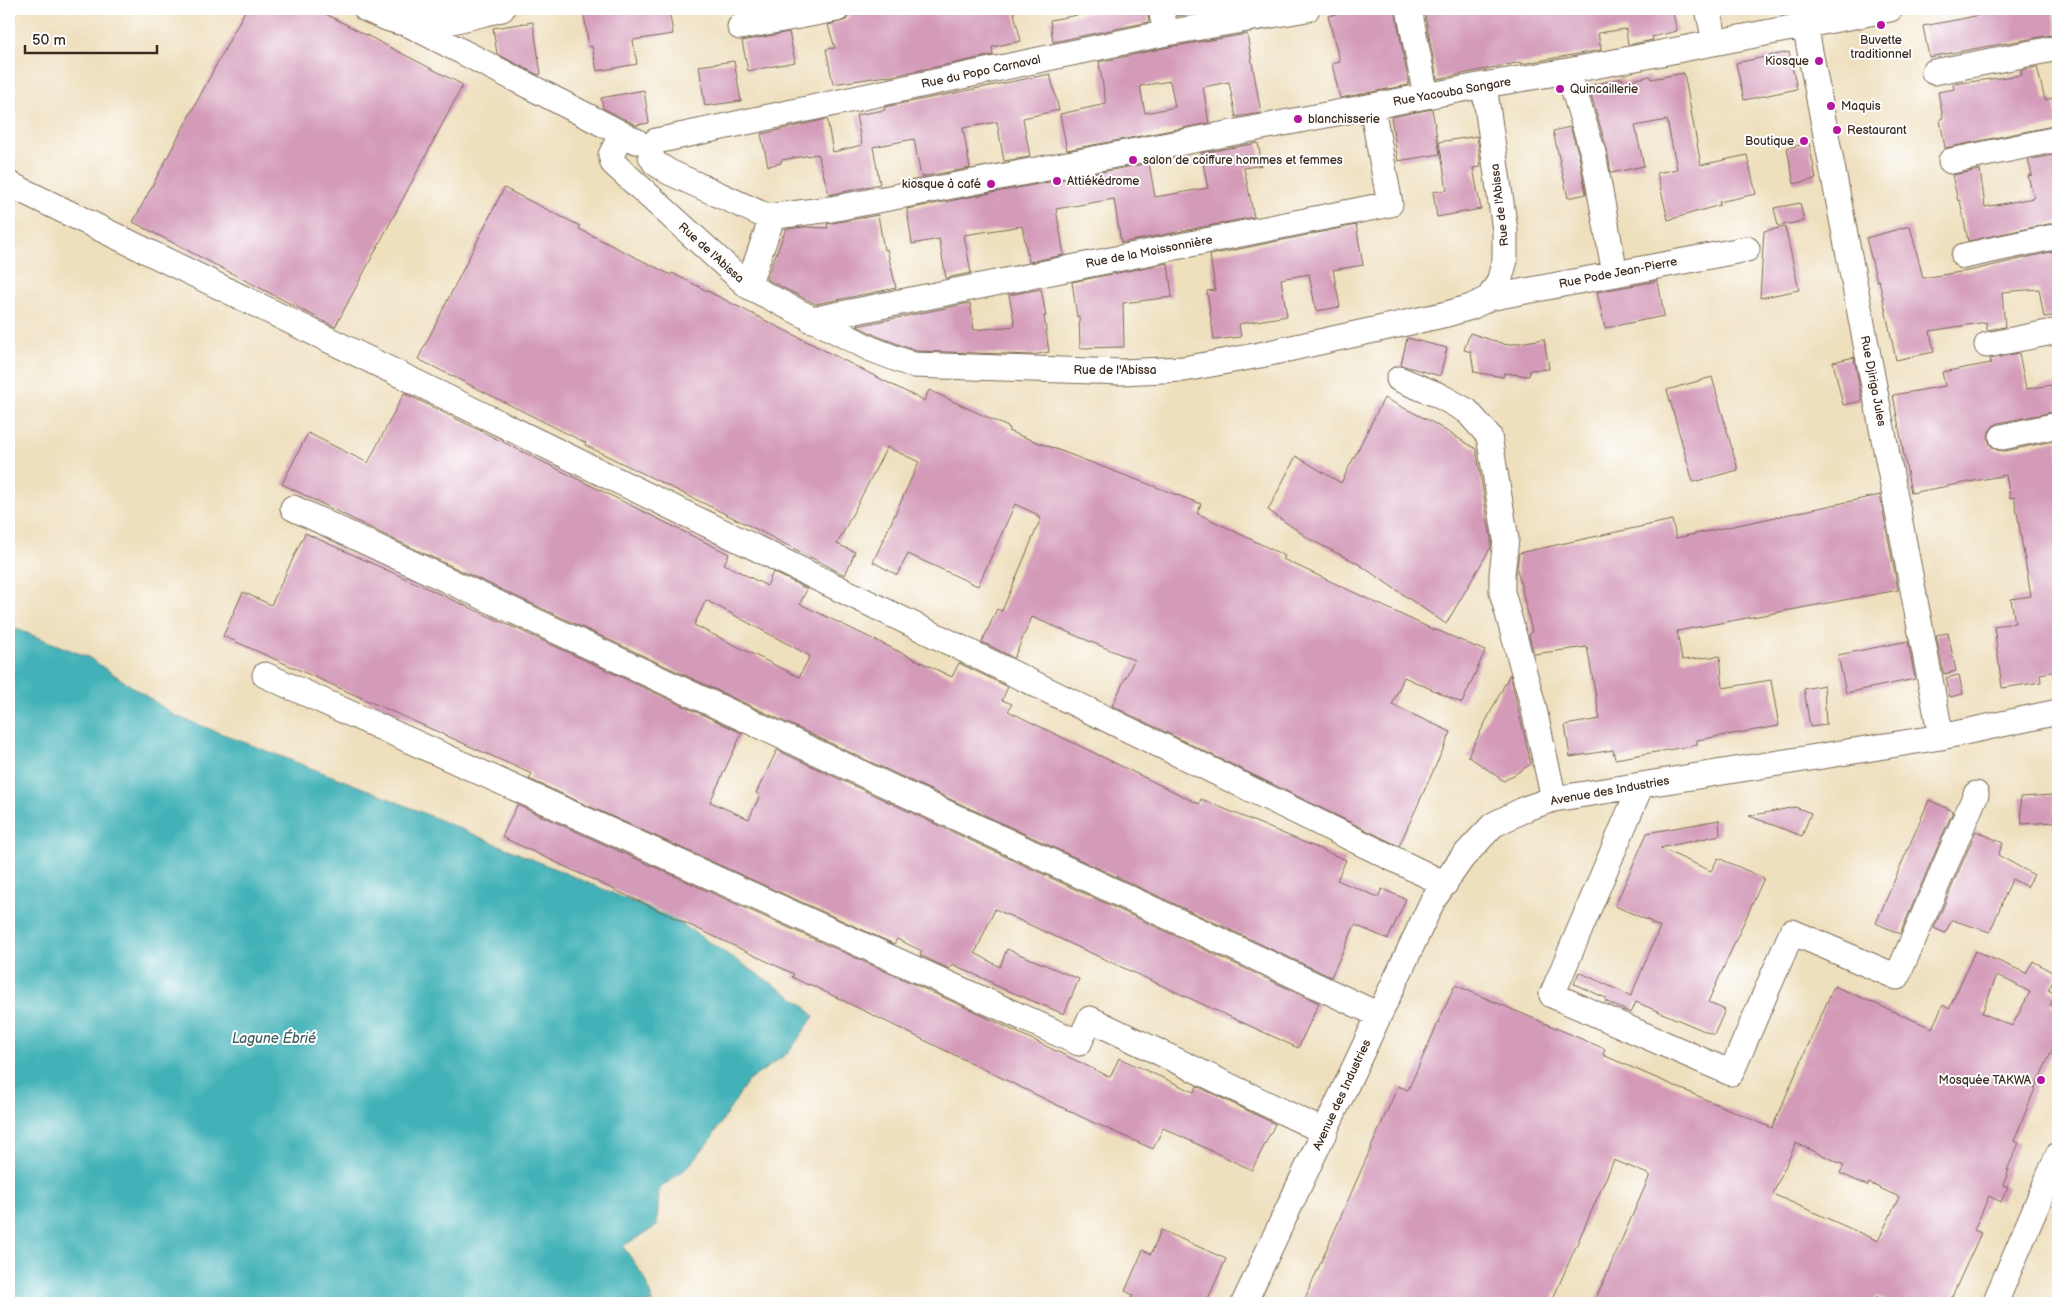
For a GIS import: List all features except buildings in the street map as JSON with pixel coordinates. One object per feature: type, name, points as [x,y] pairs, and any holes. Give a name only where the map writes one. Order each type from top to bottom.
[{"type":"street","points":[[366,9],[394,21],[408,24],[436,23],[460,15],[502,9]]},
{"type":"street","points":[[740,27],[837,9]]},
{"type":"street","points":[[1161,9],[1166,33]]},
{"type":"street","name":"Rue du Popo Carnaval","points":[[654,145],[1166,33],[1306,9]]},
{"type":"street","points":[[1409,9],[1426,96]]},
{"type":"street","points":[[1708,9],[1715,42]]},
{"type":"street","name":"Rue Yacouba Sangare","points":[[775,217],[831,209],[1372,106],[1568,71],[1882,9]]},
{"type":"street","points":[[408,24],[622,134],[654,145],[651,156],[655,163],[669,172],[728,200],[775,217],[748,286]]},
{"type":"street","name":"Rue Djiriga Jules","points":[[1805,25],[1941,737]]},
{"type":"street","points":[[1934,72],[2058,48]]},
{"type":"street","points":[[1568,71],[1593,153],[1615,274]]},
{"type":"street","name":"Rue de l'Abissa","points":[[622,134],[611,155],[613,163],[748,286],[871,349],[913,365],[1122,372],[1184,369],[1260,355],[1447,314],[1471,307],[1489,298],[1499,282],[1506,260],[1505,230],[1484,86]]},
{"type":"street","name":"Rue de la Moissonnière","points":[[812,320],[1390,204],[1372,106]]},
{"type":"street","points":[[1951,161],[2058,140]]},
{"type":"street","points":[[9,184],[1444,884]]},
{"type":"street","points":[[1964,256],[2058,236]]},
{"type":"street","name":"Rue Pode Jean-Pierre","points":[[1489,298],[1747,249]]},
{"type":"street","points":[[1988,345],[2058,331]]},
{"type":"street","points":[[1399,379],[1438,395],[1467,411],[1489,436],[1506,539],[1502,592],[1533,705],[1554,799]]},
{"type":"street","points":[[2002,437],[2058,425]]},
{"type":"street","points":[[293,508],[1379,1016]]},
{"type":"street","points":[[265,675],[1079,1043],[1090,1020],[1325,1132]]},
{"type":"street","name":"Avenue des Industries","points":[[1244,1303],[1433,900],[1462,858],[1493,825],[1527,808],[1554,799],[1941,737],[2058,712]]},
{"type":"street","points":[[1641,785],[1552,995],[1731,1073],[1792,932],[1897,977],[1976,794]]},
{"type":"street","points":[[1996,1303],[2058,1155]]},
{"type":"water","name":"Lagune Ébrié","points":[[9,626],[88,657],[176,716],[371,791],[674,919],[803,1004],[814,1016],[789,1052],[747,1082],[711,1139],[687,1168],[659,1189],[657,1226],[623,1246],[646,1280],[653,1303],[9,1303]]},
{"type":"place","name":"Buvette traditionnel","points":[[1881,25]]},
{"type":"place","name":"Kiosque","points":[[1819,61]]},
{"type":"place","name":"Quincaillerie","points":[[1560,89]]},
{"type":"place","name":"Maquis","points":[[1831,106]]},
{"type":"place","name":"blanchisserie","points":[[1298,119]]},
{"type":"place","name":"Restaurant","points":[[1837,130]]},
{"type":"place","name":"Boutique","points":[[1804,141]]},
{"type":"place","name":"salon de coiffure hommes et femmes","points":[[1133,160]]},
{"type":"place","name":"Attiékédrome","points":[[1057,181]]},
{"type":"place","name":"kiosque à café","points":[[991,184]]},
{"type":"place","name":"Mosquée TAKWA","points":[[2041,1080]]}]
